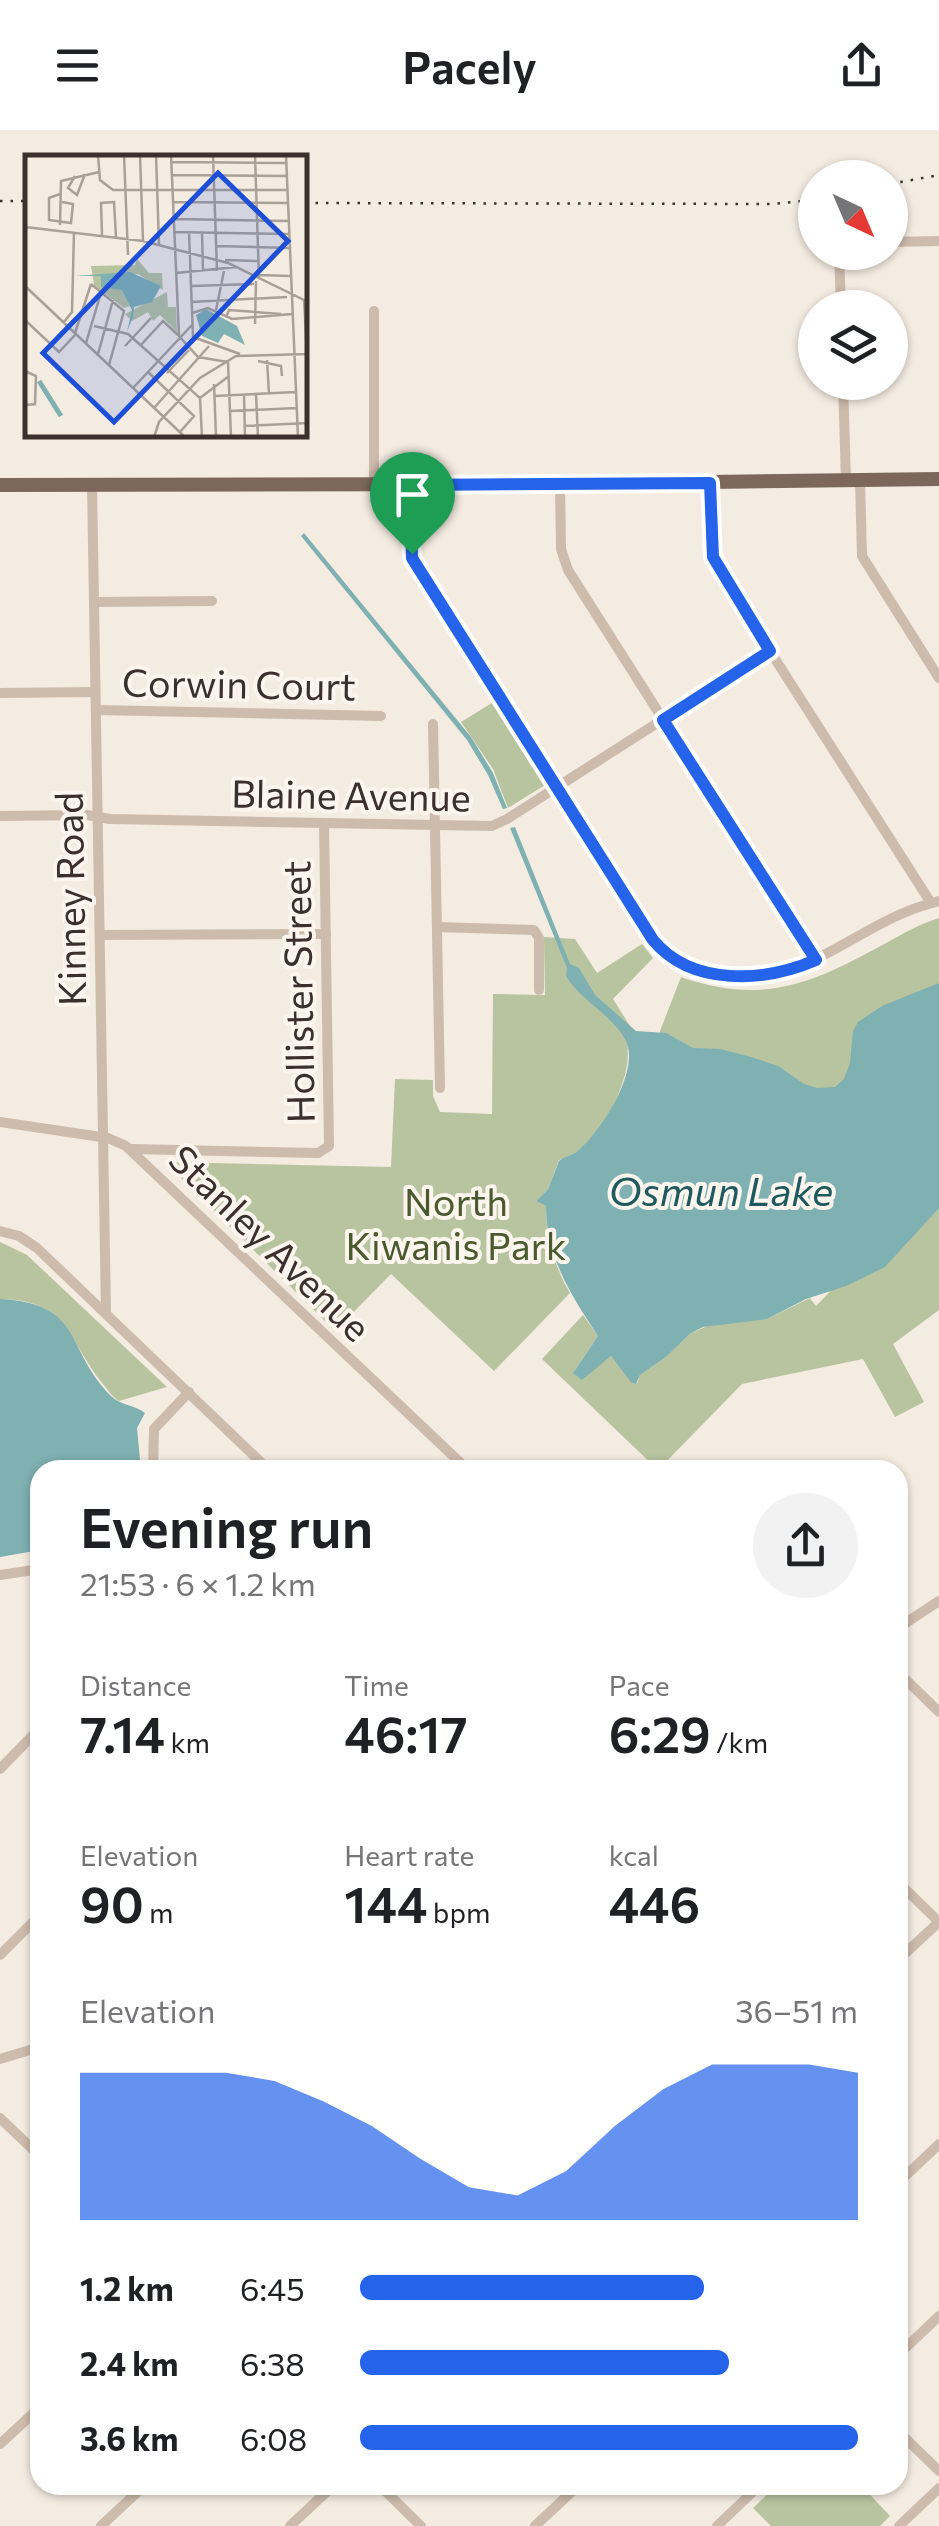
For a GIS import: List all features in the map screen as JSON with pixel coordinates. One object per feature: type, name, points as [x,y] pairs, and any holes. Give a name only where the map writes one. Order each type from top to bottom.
[{"type":"main road","points":[[0,485],[939,479]]},
{"type":"street","points":[[908,242],[939,242]]},
{"type":"street","points":[[374,311],[374,485]]},
{"type":"street","points":[[845,400],[864,561],[939,678]]},
{"type":"street","points":[[410,485],[415,567],[653,940],[668,956],[690,968],[742,976],[779,973],[816,960],[935,902],[713,557],[710,483]]},
{"type":"street","points":[[560,484],[561,549],[565,564],[816,960]]},
{"type":"street","name":"Kinney Road","points":[[92,485],[106,1313]]},
{"type":"street","points":[[94,602],[212,601]]},
{"type":"street","name":"Blaine Avenue","points":[[0,816],[498,824],[770,651]]},
{"type":"street","points":[[0,693],[96,692]]},
{"type":"street","name":"Corwin Court","points":[[96,710],[381,716]]},
{"type":"street","points":[[432,724],[440,1088]]},
{"type":"street","name":"Hollister Street","points":[[130,1149],[318,1153],[326,1150],[330,1141],[324,824]]},
{"type":"street","points":[[437,928],[535,931],[539,990]]},
{"type":"street","points":[[100,934],[326,934]]},
{"type":"street","name":"Stanley Avenue","points":[[0,1122],[103,1137],[130,1149],[457,1460]]},
{"type":"street","points":[[0,1231],[33,1244],[257,1460]]},
{"type":"street","points":[[152,1460],[154,1429],[189,1392]]},
{"type":"street","points":[[0,1574],[30,1570]]},
{"type":"street","points":[[908,1621],[939,1601]]},
{"type":"street","points":[[908,1682],[939,1712]]},
{"type":"street","points":[[0,1769],[30,1738]]},
{"type":"street","points":[[908,1892],[939,1922],[908,1951]]},
{"type":"street","points":[[0,1956],[30,1924]]},
{"type":"street","points":[[0,2058],[30,2050]]},
{"type":"street","points":[[0,2118],[30,2146]]},
{"type":"street","points":[[908,2174],[939,2144]]},
{"type":"street","points":[[908,2345],[939,2316]]},
{"type":"street","points":[[0,2444],[30,2416]]},
{"type":"street","points":[[908,2441],[939,2471]]},
{"type":"street","points":[[899,2526],[939,2488]]},
{"type":"street","points":[[101,2526],[134,2495]]},
{"type":"street","points":[[290,2526],[323,2495]]},
{"type":"street","points":[[389,2495],[421,2526]]},
{"type":"street","points":[[535,2526],[568,2495]]},
{"type":"street","points":[[717,2526],[750,2495]]},
{"type":"green space","points":[[492,703],[545,785],[508,808],[493,769],[461,722]]},
{"type":"green space","points":[[939,918],[939,1061],[848,1150],[650,1057],[681,977],[734,989],[781,987],[827,973]]},
{"type":"green space","name":"North Kiwanis Park","points":[[544,937],[575,939],[597,973],[642,944],[653,958],[613,999],[630,1026],[627,1065],[615,1102],[592,1139],[559,1160],[548,1189],[536,1201],[546,1206],[552,1251],[570,1293],[494,1371],[391,1274],[335,1331],[165,1162],[391,1167],[395,1079],[433,1080],[433,1096],[440,1112],[492,1114],[493,994],[545,995]]},
{"type":"green space","name":"North Kiwanis Park","points":[[939,1179],[939,1310],[893,1344],[924,1402],[895,1417],[863,1359],[742,1384],[668,1460],[648,1460],[542,1359],[583,1315],[598,1336],[575,1370],[595,1368],[611,1356],[637,1384],[640,1375],[691,1333],[710,1325],[767,1319],[810,1298],[816,1306]]},
{"type":"green space","points":[[0,1242],[27,1255],[167,1387],[119,1401],[53,1314],[23,1301],[0,1299]]},
{"type":"green space","points":[[767,2495],[870,2495],[890,2516],[880,2526],[771,2526],[753,2508]]},
{"type":"water","points":[[304,533],[471,737],[493,773],[507,808],[503,809],[467,740],[301,536]]},
{"type":"water","name":"Osmun Lake","points":[[515,827],[570,964],[579,968],[595,995],[636,1031],[666,1033],[693,1048],[720,1049],[778,1066],[804,1084],[835,1087],[844,1079],[850,1063],[853,1031],[858,1022],[882,1006],[939,983],[939,1208],[885,1267],[767,1319],[703,1327],[640,1375],[636,1384],[611,1356],[582,1380],[573,1373],[598,1336],[562,1275],[550,1242],[546,1206],[536,1201],[548,1189],[559,1161],[579,1150],[608,1114],[624,1082],[629,1052],[619,1030],[566,976],[567,968],[510,828]]},
{"type":"water","points":[[0,1299],[27,1302],[60,1319],[96,1379],[111,1396],[145,1413],[137,1428],[140,1460],[30,1460],[30,1552],[0,1557]]},
{"type":"railway","points":[[908,181],[939,175]]},
{"type":"railway","points":[[0,201],[25,201]]},
{"type":"railway","points":[[308,203],[798,202]]},
{"type":"route","points":[[710,483],[713,557],[770,651],[663,720],[816,960],[779,973],[742,976],[690,968],[661,950],[415,567],[412,554],[410,485],[710,483]]}]
